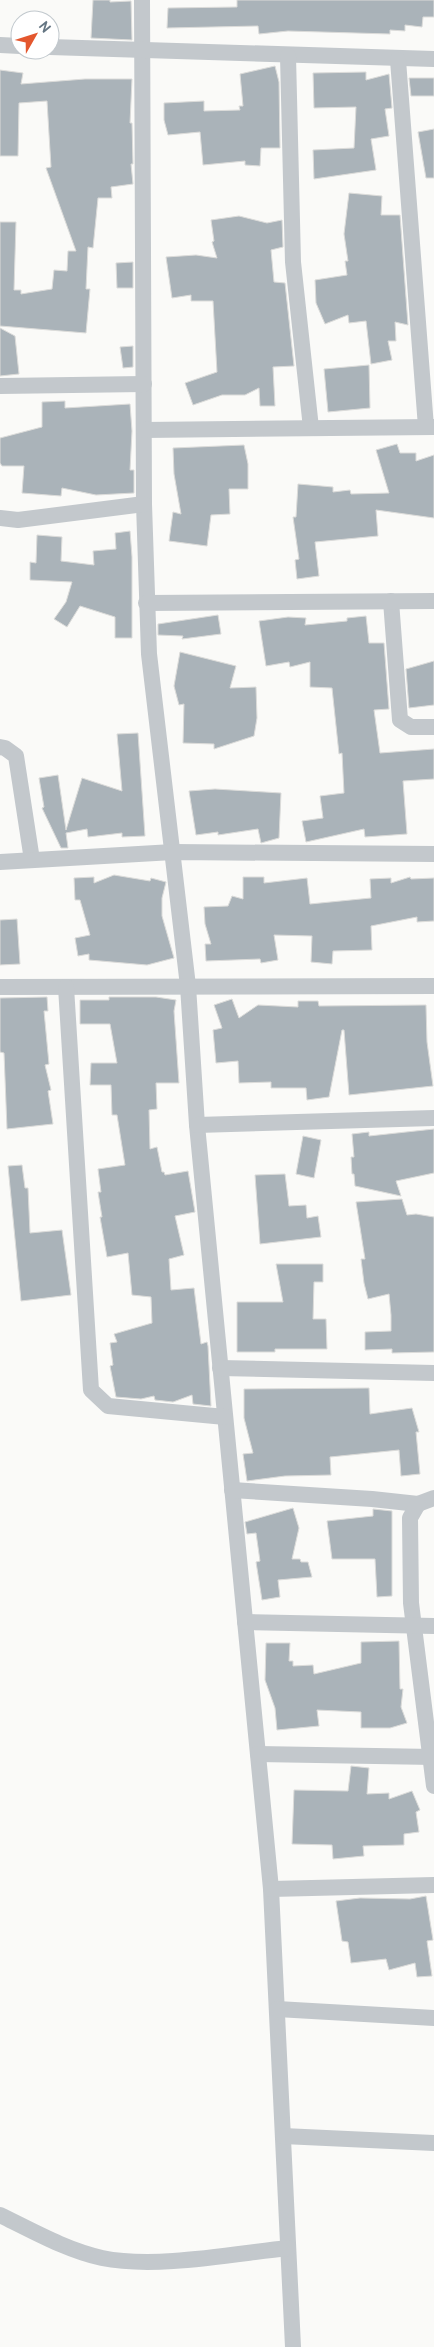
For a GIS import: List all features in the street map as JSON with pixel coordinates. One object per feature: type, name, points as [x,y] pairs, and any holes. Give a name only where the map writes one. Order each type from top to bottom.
[{"type":"street","points":[[142,0],[144,504],[149,654],[188,986],[197,1125],[271,1889],[293,2347]]},
{"type":"street","points":[[60,47],[398,60],[434,59]]},
{"type":"street","points":[[288,56],[294,262],[310,428]]},
{"type":"street","points":[[144,430],[430,427],[398,60]]},
{"type":"street","points":[[0,386],[144,384]]},
{"type":"street","points":[[0,518],[18,520],[144,504]]},
{"type":"street","points":[[391,601],[400,720],[411,727],[434,727]]},
{"type":"street","points":[[146,604],[434,601]]},
{"type":"street","points":[[0,747],[5,748],[16,756],[32,860]]},
{"type":"street","points":[[0,862],[173,852],[434,854]]},
{"type":"street","points":[[0,987],[434,986]]},
{"type":"street","points":[[66,987],[91,1390],[108,1406],[225,1417]]},
{"type":"street","points":[[197,1125],[434,1118]]},
{"type":"street","points":[[220,1368],[434,1373]]},
{"type":"street","points":[[232,1490],[372,1499],[418,1504],[434,1498]]},
{"type":"street","points":[[418,1504],[410,1518],[411,1603],[433,1757],[434,1786]]},
{"type":"street","points":[[245,1622],[434,1626]]},
{"type":"street","points":[[258,1754],[433,1757]]},
{"type":"street","points":[[271,1889],[434,1885]]},
{"type":"street","points":[[277,2008],[434,2018]]},
{"type":"street","points":[[283,2136],[434,2143]]},
{"type":"street","points":[[0,2215],[70,2248],[102,2258],[133,2262],[168,2261],[288,2248]]},
{"type":"building","points":[[93,0],[110,0],[110,2],[131,1],[132,40],[91,38]]},
{"type":"building","points":[[237,0],[434,0],[434,17],[423,17],[422,27],[405,25],[405,31],[390,30],[390,34],[288,31],[259,34],[258,26],[167,28],[168,8],[237,7]]},
{"type":"building","points":[[275,66],[279,82],[280,148],[261,148],[260,166],[245,165],[245,161],[203,165],[200,132],[168,135],[164,120],[164,103],[204,101],[204,111],[240,110],[239,106],[243,106],[240,74]]},
{"type":"building","points":[[0,70],[23,73],[21,84],[85,79],[132,79],[130,123],[132,123],[133,164],[131,164],[133,184],[111,187],[112,198],[98,198],[93,248],[88,247],[86,289],[90,289],[86,333],[0,326],[0,222],[16,222],[14,290],[21,290],[21,294],[52,289],[54,270],[67,271],[68,251],[76,251],[46,168],[51,167],[47,101],[19,103],[18,156],[0,156]]},
{"type":"building","points":[[366,72],[366,80],[389,74],[392,108],[385,109],[389,136],[371,139],[376,170],[314,179],[313,150],[354,148],[356,107],[314,108],[313,73]]},
{"type":"building","points":[[409,78],[434,78],[434,96],[411,96]]},
{"type":"building","points":[[434,129],[434,178],[426,178],[418,132]]},
{"type":"building","points":[[349,193],[382,196],[381,215],[400,215],[408,325],[395,322],[396,341],[388,341],[392,360],[371,364],[366,321],[349,323],[348,315],[325,324],[316,303],[315,280],[347,275],[345,261],[348,261],[344,234]]},
{"type":"building","points":[[239,216],[267,223],[282,220],[283,247],[271,250],[274,282],[285,283],[294,366],[273,367],[275,406],[260,406],[259,388],[245,395],[222,395],[193,405],[185,383],[217,372],[213,301],[191,301],[191,295],[172,298],[166,257],[196,255],[217,258],[212,242],[214,241],[211,220]]},
{"type":"building","points":[[133,262],[133,288],[117,288],[116,263]]},
{"type":"building","points":[[0,328],[15,336],[19,374],[0,376]]},
{"type":"building","points":[[133,346],[133,367],[123,368],[120,347]]},
{"type":"building","points":[[369,365],[370,408],[328,412],[324,369]]},
{"type":"building","points":[[65,401],[65,408],[130,404],[132,431],[130,470],[134,470],[134,493],[96,495],[62,488],[61,496],[22,493],[24,466],[2,466],[0,463],[0,438],[42,427],[42,402]]},
{"type":"building","points":[[397,444],[400,453],[416,453],[416,461],[434,455],[434,518],[376,510],[378,536],[315,542],[319,576],[297,579],[295,560],[299,559],[293,517],[296,517],[298,484],[333,487],[333,492],[350,490],[351,494],[389,493],[376,450]]},
{"type":"building","points":[[244,445],[248,464],[248,489],[229,489],[230,514],[211,515],[207,546],[169,541],[173,512],[181,514],[174,474],[173,448]]},
{"type":"building","points":[[130,531],[132,557],[132,638],[115,638],[115,617],[80,606],[67,627],[54,619],[66,602],[72,582],[30,580],[30,562],[36,563],[37,535],[62,537],[61,561],[94,565],[93,551],[116,549],[115,533]]},
{"type":"building","points":[[218,615],[221,634],[182,639],[183,636],[158,635],[158,624]]},
{"type":"building","points":[[366,616],[369,643],[384,643],[389,709],[374,710],[380,753],[434,749],[434,779],[403,781],[407,834],[365,837],[364,829],[306,842],[302,821],[323,818],[320,796],[344,793],[342,753],[339,754],[332,688],[310,687],[310,662],[290,667],[289,662],[266,666],[259,621],[288,617],[306,618],[305,625],[347,621],[347,618]]},
{"type":"building","points":[[180,652],[236,666],[230,688],[256,687],[257,718],[254,736],[214,749],[214,744],[183,743],[184,704],[179,705],[174,686]]},
{"type":"building","points":[[434,661],[434,705],[409,708],[406,669]]},
{"type":"building","points":[[138,733],[145,836],[122,837],[122,833],[88,837],[87,829],[66,833],[68,848],[61,848],[42,808],[44,807],[39,778],[58,775],[66,830],[82,778],[122,791],[117,734]]},
{"type":"building","points":[[215,789],[281,793],[279,838],[261,843],[258,829],[218,835],[218,832],[196,835],[189,791]]},
{"type":"building","points":[[114,875],[150,881],[151,878],[166,882],[162,898],[162,916],[174,958],[147,965],[89,960],[89,954],[78,956],[75,938],[90,935],[80,900],[75,900],[74,878],[94,877],[94,883]]},
{"type":"building","points":[[243,877],[264,877],[264,883],[307,878],[310,904],[371,898],[370,879],[391,878],[391,883],[410,877],[411,879],[434,878],[434,921],[417,922],[417,917],[371,926],[372,950],[333,951],[332,964],[311,962],[312,936],[274,935],[278,960],[261,963],[260,959],[206,961],[205,944],[211,944],[205,924],[204,907],[228,906],[232,896],[243,899]]},
{"type":"building","points":[[17,919],[20,964],[0,965],[0,920]]},
{"type":"building","points":[[47,997],[48,1011],[44,1011],[49,1064],[45,1065],[51,1090],[48,1091],[53,1124],[7,1129],[4,1053],[0,1052],[0,998]]},
{"type":"building","points":[[109,997],[156,997],[176,1000],[174,1011],[179,1083],[156,1083],[157,1109],[149,1110],[150,1149],[157,1147],[162,1172],[165,1175],[188,1171],[195,1212],[175,1216],[184,1255],[169,1259],[171,1290],[194,1288],[201,1344],[207,1342],[208,1346],[211,1406],[193,1404],[192,1395],[173,1402],[155,1400],[154,1396],[141,1399],[116,1397],[110,1366],[113,1365],[110,1343],[117,1342],[114,1334],[152,1323],[151,1297],[132,1295],[128,1253],[107,1257],[100,1217],[102,1217],[98,1192],[101,1192],[98,1169],[125,1165],[117,1115],[112,1115],[111,1085],[90,1085],[91,1063],[117,1063],[110,1024],[80,1024],[80,1000],[109,1000]]},
{"type":"building","points":[[232,999],[239,1018],[258,1005],[298,1007],[298,1001],[318,1001],[319,1006],[426,1005],[427,1042],[433,1086],[349,1095],[344,1030],[342,1030],[329,1097],[307,1100],[306,1088],[271,1088],[271,1082],[239,1083],[238,1061],[216,1063],[213,1030],[222,1028],[214,1005]]},
{"type":"building","points":[[434,1129],[434,1173],[396,1181],[401,1196],[355,1186],[351,1157],[354,1157],[352,1134],[369,1132],[369,1136]]},
{"type":"building","points":[[303,1136],[321,1140],[314,1178],[296,1174]]},
{"type":"building","points":[[22,1165],[25,1188],[28,1188],[30,1233],[62,1230],[71,1295],[21,1301],[8,1166]]},
{"type":"building","points":[[285,1174],[289,1206],[306,1205],[307,1218],[318,1216],[321,1237],[260,1244],[255,1175]]},
{"type":"building","points":[[402,1199],[407,1215],[416,1214],[434,1217],[434,1352],[392,1353],[392,1349],[365,1350],[365,1332],[391,1331],[391,1315],[389,1294],[368,1299],[361,1259],[365,1259],[356,1202]]},
{"type":"building","points":[[276,1264],[323,1264],[323,1282],[314,1282],[313,1319],[326,1319],[327,1349],[275,1349],[275,1352],[237,1352],[237,1302],[283,1302]]},
{"type":"building","points":[[369,1388],[370,1414],[412,1408],[419,1432],[416,1432],[420,1474],[401,1476],[399,1450],[330,1457],[331,1475],[285,1476],[247,1481],[243,1454],[253,1453],[244,1418],[244,1389]]},
{"type":"building","points":[[293,1508],[299,1528],[292,1559],[308,1562],[312,1577],[278,1580],[280,1597],[262,1600],[256,1562],[260,1561],[256,1533],[247,1534],[245,1522]]},
{"type":"building","points":[[373,1509],[392,1511],[392,1596],[377,1597],[375,1559],[332,1559],[327,1521],[373,1516]]},
{"type":"building","points":[[399,1641],[400,1689],[403,1689],[401,1707],[407,1723],[390,1728],[361,1728],[361,1712],[317,1710],[319,1726],[277,1730],[275,1708],[265,1680],[266,1643],[290,1643],[289,1661],[293,1661],[293,1666],[313,1665],[314,1674],[361,1663],[361,1642]]},
{"type":"building","points":[[351,1766],[369,1768],[367,1794],[389,1793],[389,1799],[412,1791],[420,1810],[416,1812],[419,1832],[404,1834],[404,1845],[363,1846],[364,1856],[333,1859],[332,1845],[292,1844],[294,1790],[348,1791]]},
{"type":"building","points":[[426,1896],[433,1940],[427,1941],[432,1976],[417,1977],[415,1963],[389,1970],[386,1959],[351,1963],[348,1942],[342,1941],[336,1901],[360,1898],[410,1899]]}]
